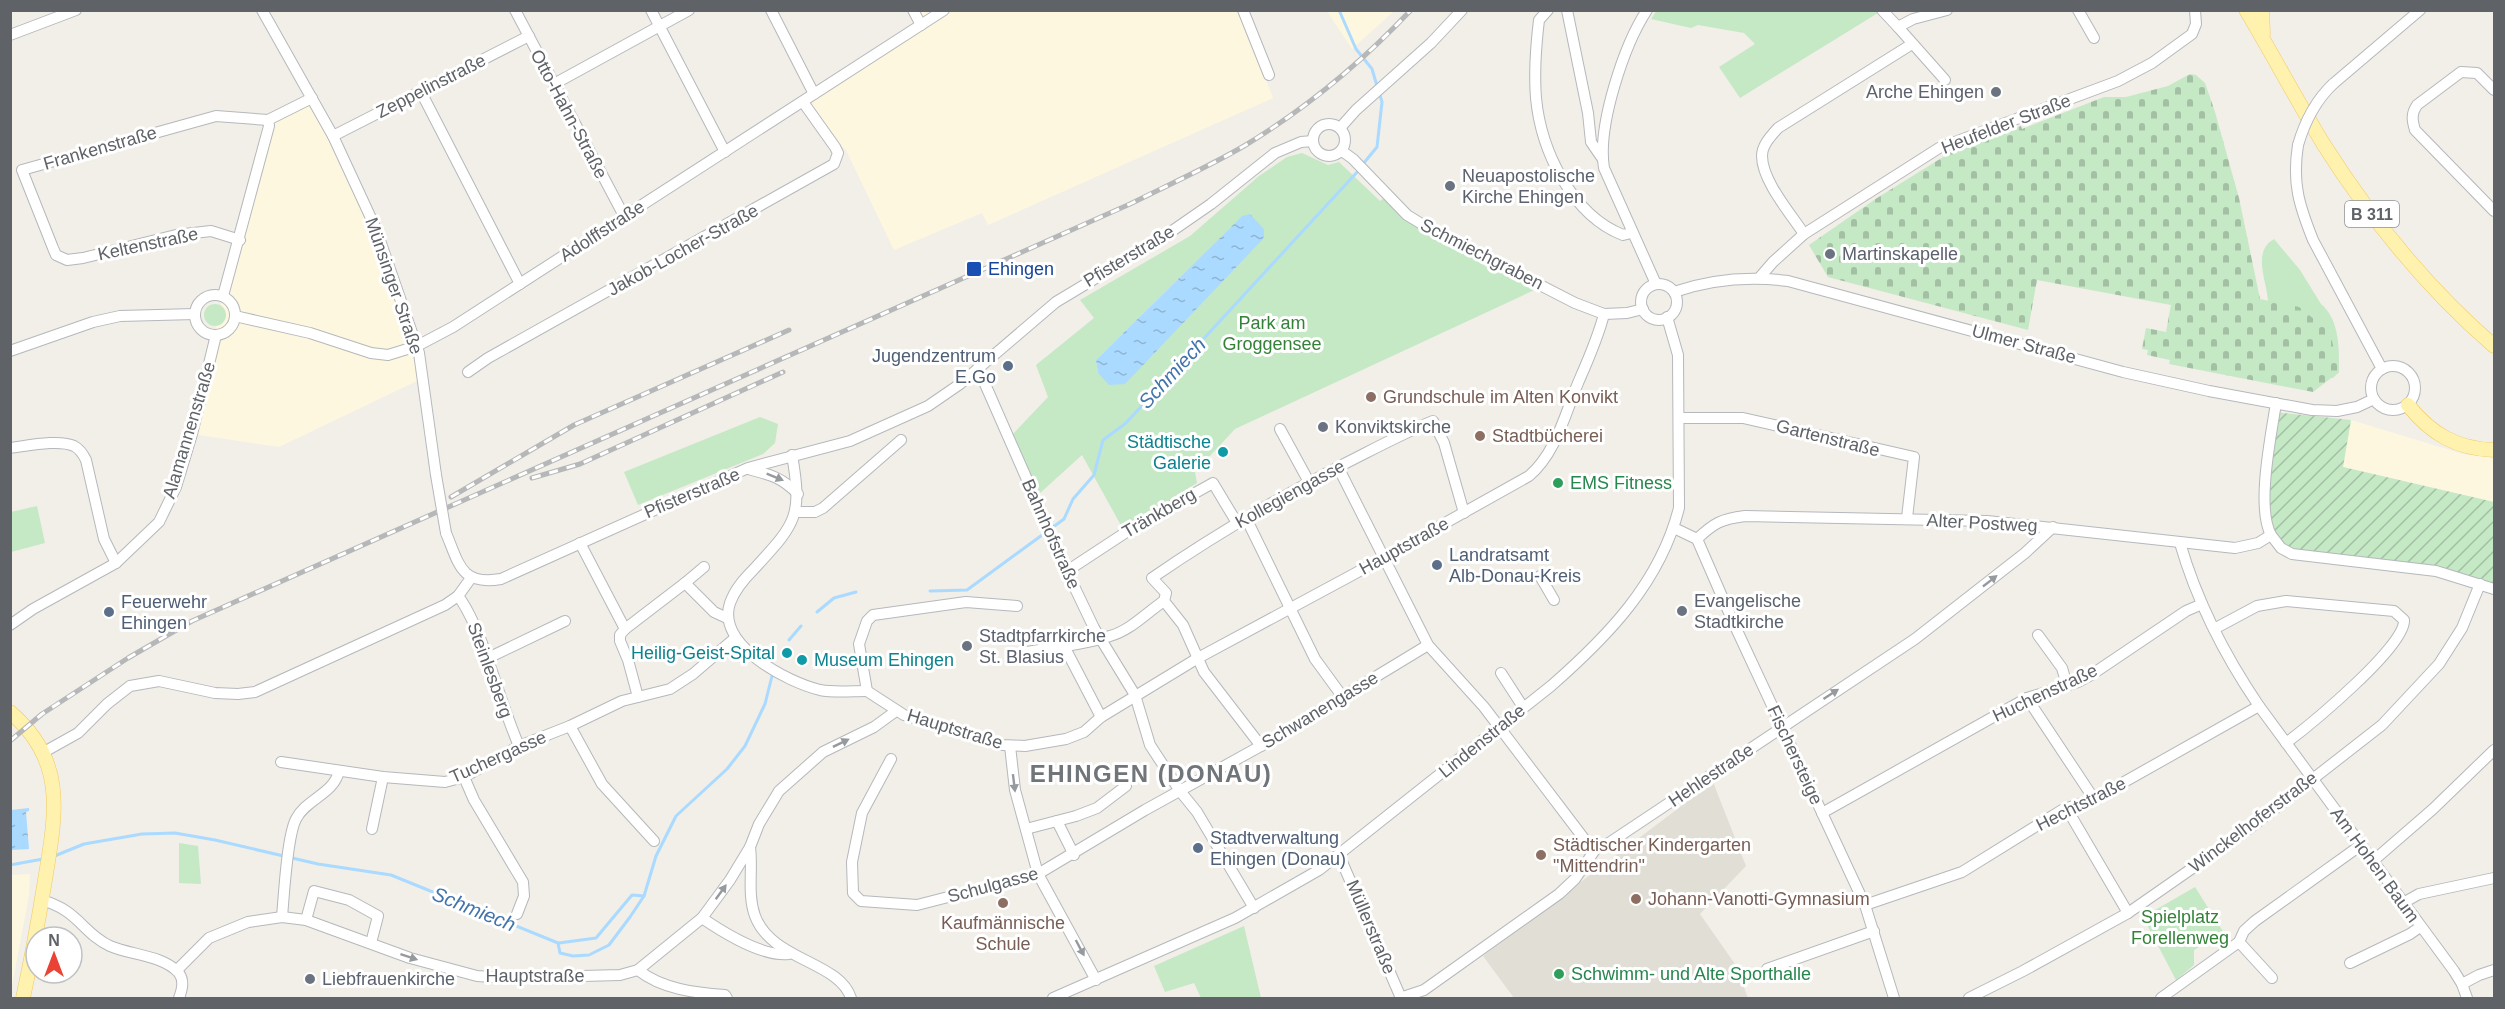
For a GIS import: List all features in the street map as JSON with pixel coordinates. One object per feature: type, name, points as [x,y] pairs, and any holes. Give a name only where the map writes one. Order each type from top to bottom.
[{"type":"main road","name":"B 311","points":[[2246,10],[2323,143],[2379,224],[2450,306],[2494,346]]},
{"type":"main road","points":[[2262,10],[2263,39]]},
{"type":"main road","points":[[2408,405],[2423,423],[2444,439],[2465,446],[2491,449]]},
{"type":"main road","points":[[10,712],[35,737],[44,752],[53,778],[55,805],[51,847],[23,999]]},
{"type":"street","points":[[10,34],[76,10]]},
{"type":"street","name":"Münsinger Straße","points":[[262,10],[333,136],[376,228],[417,346],[446,532],[458,562],[471,578]]},
{"type":"street","name":"Otto-Hahn-Straße","points":[[516,10],[624,216]]},
{"type":"street","points":[[651,10],[725,152]]},
{"type":"street","points":[[554,84],[689,10]]},
{"type":"street","points":[[771,10],[814,94]]},
{"type":"street","points":[[913,10],[921,25]]},
{"type":"street","name":"Adolffstraße","points":[[236,316],[310,333],[371,353],[388,355],[417,346],[453,327],[944,10]]},
{"type":"street","points":[[1243,10],[1269,75]]},
{"type":"street","points":[[1340,128],[1365,101],[1462,10]]},
{"type":"street","points":[[1548,10],[1539,20],[1536,67],[1536,98],[1547,144],[1565,183],[1591,216],[1612,231],[1623,235],[1631,233]]},
{"type":"street","points":[[1567,10],[1588,113],[1591,142],[1602,158]]},
{"type":"street","points":[[1647,10],[1622,63],[1613,94],[1602,158],[1631,233],[1656,284]]},
{"type":"street","points":[[1882,10],[1945,80]]},
{"type":"street","points":[[1898,27],[1913,19],[1947,10]]},
{"type":"street","points":[[2078,10],[2094,38]]},
{"type":"street","name":"Heufelder Straße","points":[[1760,278],[1773,262],[1804,234],[1939,148],[2118,81],[2152,63],[2192,34],[2196,24],[2195,10]]},
{"type":"street","points":[[2382,369],[2313,240],[2305,219],[2295,181],[2298,145],[2312,110],[2333,84],[2420,10]]},
{"type":"street","name":"Zeppelinstraße","points":[[333,136],[529,36]]},
{"type":"street","points":[[1804,234],[1766,176],[1761,154],[1768,139],[1778,128],[1912,44]]},
{"type":"street","points":[[2494,90],[2477,73],[2461,72],[2417,105],[2413,111],[2412,121],[2415,130],[2494,210]]},
{"type":"street","points":[[421,92],[520,284]]},
{"type":"street","points":[[223,296],[240,240],[269,126],[268,120],[312,98]]},
{"type":"street","name":"Jakob-Locher-Straße","points":[[468,372],[488,358],[834,164],[838,153],[835,147],[803,102]]},
{"type":"street","name":"Frankenstraße","points":[[56,255],[22,170],[216,116],[268,120]]},
{"type":"street","points":[[1330,124],[1340,128],[1346,137],[1342,151],[1330,157],[1316,150],[1313,141],[1320,127],[1330,124]]},
{"type":"street","name":"Pfisterstraße","points":[[471,578],[488,581],[501,579],[748,468],[873,432],[928,406],[960,384],[1056,302],[1168,234],[1211,204],[1275,153],[1301,142],[1313,141]]},
{"type":"street","name":"Schmiechgraben","points":[[1342,151],[1353,159],[1407,215],[1425,226],[1575,303],[1604,314],[1628,313],[1643,309]]},
{"type":"street","name":"Keltenstraße","points":[[56,255],[67,260],[83,258],[176,235],[211,231],[240,240]]},
{"type":"street","name":"Ulmer Straße","points":[[1674,292],[1721,281],[1760,278],[1788,281],[2123,372],[2276,403],[2337,411],[2362,406],[2374,399]]},
{"type":"street","points":[[1656,284],[1666,285],[1674,292],[1676,307],[1667,317],[1654,319],[1643,309],[1641,303],[1645,291],[1656,284]]},
{"type":"street","points":[[10,351],[93,322],[120,316],[195,314],[199,302],[216,295],[223,296],[232,304],[236,316],[227,332],[216,335]]},
{"type":"street","name":"Alamannenstraße","points":[[10,625],[33,609],[116,563],[159,522],[176,487],[196,421],[216,335],[209,334],[199,327],[195,314]]},
{"type":"street","name":"Hauptstraße","points":[[177,970],[209,938],[248,922],[282,918],[306,920],[411,958],[477,976],[507,978],[620,975],[638,970],[702,918],[750,847],[779,791],[823,752],[874,727],[896,711],[1010,746],[1066,739],[1084,732],[1101,717],[1198,658],[1383,559],[1516,484],[1539,467],[1560,428],[1595,343],[1604,314]]},
{"type":"street","name":"Lindenstraße","points":[[1053,999],[1202,934],[1301,882],[1339,855],[1582,659],[1615,626],[1645,587],[1674,528],[1679,508],[1678,355],[1667,317]]},
{"type":"street","points":[[2396,366],[2410,373],[2416,386],[2413,399],[2408,405],[2394,411],[2386,409],[2374,399],[2371,386],[2376,374],[2382,369],[2396,366]]},
{"type":"street","name":"Bahnhofstraße","points":[[978,368],[1067,571],[1101,638],[1135,695],[1150,745],[1198,814],[1254,908]]},
{"type":"street","points":[[2276,403],[2265,492],[2265,516],[2271,535],[2282,548],[2292,554],[2436,571],[2494,589]]},
{"type":"street","name":"Gartenstraße","points":[[1680,418],[1743,418],[1914,458],[1907,518]]},
{"type":"street","name":"Kollegiengasse","points":[[1164,601],[1166,593],[1152,578],[1241,521],[1309,482],[1407,431],[1433,421],[1444,443],[1464,513]]},
{"type":"street","points":[[1280,429],[1309,482]]},
{"type":"street","points":[[795,512],[815,512],[823,508],[901,440]]},
{"type":"street","points":[[10,448],[64,444],[72,445],[80,450],[86,460],[104,539],[116,563]]},
{"type":"street","points":[[792,455],[798,494],[795,512],[790,528],[742,582],[733,596],[727,618],[735,638],[765,664],[808,686],[823,690],[867,691],[896,711]]},
{"type":"street","points":[[1338,467],[1428,645],[1464,682],[1585,840],[1597,847]]},
{"type":"street","points":[[748,468],[776,476],[785,481],[798,494]]},
{"type":"street","name":"Tränkberg","points":[[1067,571],[1134,526],[1213,483],[1241,521]]},
{"type":"street","name":"Alter Postweg","points":[[1697,539],[1710,527],[1724,519],[1777,516],[1987,521],[2235,548],[2258,543],[2271,535]]},
{"type":"street","points":[[1241,521],[1287,600],[1315,659],[1342,696]]},
{"type":"street","name":"Hehlestraße","points":[[1400,998],[1424,990],[1559,894],[1575,879],[1597,847],[1610,843],[1915,639],[2018,559],[2053,527]]},
{"type":"street","points":[[1674,528],[1697,539]]},
{"type":"street","name":"Fischersteige","points":[[1697,539],[1865,905],[1894,999]]},
{"type":"street","points":[[580,543],[625,629]]},
{"type":"street","name":"Am Hohen Baum","points":[[2180,543],[2202,604],[2229,662],[2462,984],[2467,999]]},
{"type":"street","points":[[638,697],[620,635],[704,567]]},
{"type":"street","points":[[1540,576],[1554,600]]},
{"type":"street","points":[[44,752],[78,734],[107,704],[130,686],[159,681],[215,693],[255,692],[445,605],[458,596],[471,578]]},
{"type":"street","points":[[685,583],[714,612],[727,618]]},
{"type":"street","name":"Winckelhoferstraße","points":[[1969,999],[2128,912],[2233,840],[2382,725],[2439,664],[2462,628],[2480,584]]},
{"type":"street","name":"Steinlesberg","points":[[458,596],[466,605],[488,658],[510,727],[519,746]]},
{"type":"street","points":[[1027,652],[1110,636],[1136,623],[1140,617],[1164,601],[1183,625],[1209,679],[1261,746]]},
{"type":"street","points":[[2214,629],[2257,606],[2286,601],[2394,611],[2404,620],[2405,628],[2382,656],[2329,707],[2286,742]]},
{"type":"street","points":[[867,691],[859,644],[867,621],[873,615],[966,603],[1017,606]]},
{"type":"street","name":"Huchenstraße","points":[[1822,813],[2027,698],[2091,675],[2156,630],[2202,604]]},
{"type":"street","points":[[488,658],[565,621]]},
{"type":"street","points":[[2038,635],[2062,668],[2067,685]]},
{"type":"street","name":"Tuchergasse","points":[[280,762],[383,777],[445,782],[464,777],[519,746],[570,726],[622,701],[670,689],[693,674],[735,638]]},
{"type":"street","name":"Schwanengasse","points":[[1146,810],[1261,746],[1428,645]]},
{"type":"street","points":[[1064,646],[1101,717]]},
{"type":"street","points":[[1501,673],[1523,707]]},
{"type":"street","points":[[2027,698],[2094,799]]},
{"type":"street","name":"Hechtstraße","points":[[1865,905],[1962,872],[2067,809],[2094,799],[2259,706]]},
{"type":"street","points":[[570,726],[602,784],[654,841]]},
{"type":"street","points":[[1010,746],[1014,790],[1038,874],[1096,980]]},
{"type":"street","points":[[2373,861],[2433,809],[2494,750]]},
{"type":"street","name":"Schulgasse","points":[[891,759],[861,817],[852,862],[853,893],[861,901],[917,905],[1038,874],[1074,855],[1146,810]]},
{"type":"street","points":[[282,918],[292,828],[304,807],[332,786],[339,771]]},
{"type":"street","points":[[372,829],[383,777]]},
{"type":"street","points":[[464,777],[474,800],[523,882],[524,896],[517,914]]},
{"type":"street","points":[[1026,829],[1097,807],[1126,786]]},
{"type":"street","points":[[2067,809],[2128,912]]},
{"type":"street","points":[[1057,821],[1074,855]]},
{"type":"street","points":[[2161,999],[2239,942],[2244,931],[2255,921],[2361,845]]},
{"type":"street","points":[[750,847],[750,887],[756,918],[761,928],[789,954],[834,976],[846,988],[851,999]]},
{"type":"street","name":"Müllerstraße","points":[[1339,855],[1400,998]]},
{"type":"street","points":[[2403,903],[2419,894],[2494,878]]},
{"type":"street","points":[[306,920],[314,891],[349,900],[378,916],[371,944]]},
{"type":"street","points":[[41,900],[63,907],[107,945],[164,963],[177,970],[182,977],[179,999]]},
{"type":"street","points":[[702,918],[732,938],[780,955],[789,954]]},
{"type":"street","points":[[2350,963],[2420,927]]},
{"type":"street","points":[[1767,969],[1874,931]]},
{"type":"street","points":[[2239,942],[2272,978]]},
{"type":"street","points":[[638,970],[652,981],[696,993],[725,995],[727,999]]},
{"type":"street","points":[[2462,984],[2494,970]]},
{"type":"shaded area","points":[[920,10],[1239,11],[1273,98],[988,225],[982,213],[894,250],[846,150],[825,133],[803,102],[921,21]]},
{"type":"shaded area","points":[[1327,11],[1394,11],[1352,49]]},
{"type":"shaded area","points":[[312,98],[376,229],[423,378],[279,447],[192,434],[223,296],[269,126]]},
{"type":"shaded area","points":[[2351,420],[2463,454],[2494,458],[2494,502],[2343,467]]},
{"type":"shaded area","name":"Johann-Vanotti-Gymnasium","points":[[1713,782],[1746,866],[1700,914],[1735,964],[1748,998],[1514,998],[1483,956]]},
{"type":"shaded area","points":[[30,874],[29,895],[11,991],[11,875]]},
{"type":"green space","points":[[1657,10],[1876,10],[1878,13],[1740,98],[1719,67],[1755,44],[1744,33],[1698,25],[1691,28],[1651,19]]},
{"type":"green space","points":[[2190,74],[2196,75],[2205,83],[2215,112],[2239,198],[2260,299],[2299,307],[2330,332],[2339,372],[2313,392],[2169,364],[2170,360],[2147,355],[2148,350],[2142,349],[2146,328],[2166,332],[2171,305],[2037,280],[2028,330],[1828,277],[1809,245],[1877,198],[1956,149],[2021,126],[2022,129],[2104,97],[2126,97],[2168,86]]},
{"type":"green space","name":"Park am Groggensee","points":[[1302,153],[1328,165],[1339,162],[1380,201],[1387,196],[1407,215],[1543,286],[1235,429],[1195,472],[1197,483],[1123,529],[1082,455],[1039,494],[1013,434],[1048,397],[1036,365],[1094,318],[1080,300],[1190,236],[1259,176],[1287,157]],"holes":[[[1242,216],[1098,373],[1096,360]]]},
{"type":"green space","points":[[2274,239],[2300,270],[2332,318],[2339,354],[2339,372],[2333,378],[2312,375],[2268,309],[2262,262],[2267,245]]},
{"type":"green space","points":[[215,304],[223,307],[226,315],[223,323],[215,326],[207,323],[204,315],[207,307]]},
{"type":"green space","points":[[2274,412],[2351,420],[2343,467],[2494,502],[2494,589],[2480,584],[2281,548],[2268,517],[2266,500],[2267,464]]},
{"type":"green space","points":[[760,417],[778,424],[775,443],[763,454],[638,505],[624,472]]},
{"type":"green space","points":[[37,506],[45,543],[11,552],[11,512]]},
{"type":"green space","points":[[179,843],[198,846],[201,884],[179,883]]},
{"type":"green space","name":"Spielplatz Forellenweg","points":[[2195,887],[2224,933],[2194,950],[2194,965],[2176,980],[2143,917]]},
{"type":"green space","points":[[1244,926],[1261,998],[1201,998],[1194,983],[1165,992],[1154,966]]},
{"type":"water","points":[[1250,214],[1264,229],[1264,238],[1125,384],[1109,385],[1098,373],[1096,360],[1242,216]]},
{"type":"water","points":[[29,808],[26,812],[29,849],[11,850],[11,810]]},
{"type":"waterway","name":"Schmiech","points":[[1339,10],[1356,49],[1372,69],[1377,86]]},
{"type":"waterway","name":"Schmiech","points":[[1363,164],[1377,147],[1382,102],[1379,92]]},
{"type":"waterway","name":"Schmiech","points":[[930,591],[967,590],[1064,519],[1073,499],[1094,475],[1103,440],[1126,423],[1359,170]]},
{"type":"waterway","name":"Schmiech","points":[[817,612],[834,598],[856,592]]},
{"type":"waterway","name":"Schmiech","points":[[789,640],[801,626]]},
{"type":"waterway","name":"Schmiech","points":[[52,857],[84,844],[142,834],[175,833],[215,840],[318,864],[391,875],[558,943],[560,953],[573,956],[589,955],[609,945],[644,896],[656,856],[676,816],[727,769],[745,746],[765,704],[773,672]]},
{"type":"waterway","name":"Schmiech","points":[[10,865],[43,859]]},
{"type":"waterway","points":[[559,943],[596,938],[632,895],[644,896]]},
{"type":"railway","points":[[10,741],[42,714],[128,658],[192,621],[1130,204],[1216,161],[1290,116],[1332,84],[1411,10]]},
{"type":"railway","points":[[451,497],[574,425],[789,330]]},
{"type":"railway","points":[[532,478],[580,464],[783,372]]},
{"type":"place","name":"Arche Ehingen","points":[[1996,92]]},
{"type":"place","name":"Neuapostolische Kirche Ehingen","points":[[1450,186]]},
{"type":"place","name":"Martinskapelle","points":[[1830,254]]},
{"type":"place","name":"Ehingen","points":[[974,269]]},
{"type":"place","name":"Jugendzentrum E.Go","points":[[1008,366]]},
{"type":"place","name":"Grundschule im Alten Konvikt","points":[[1371,397]]},
{"type":"place","name":"Konviktskirche","points":[[1323,427]]},
{"type":"place","name":"Stadtbücherei","points":[[1480,436]]},
{"type":"place","name":"Städtische Galerie","points":[[1223,452]]},
{"type":"place","name":"EMS Fitness","points":[[1558,483]]},
{"type":"place","name":"Landratsamt Alb-Donau-Kreis","points":[[1437,565]]},
{"type":"place","name":"Evangelische Stadtkirche","points":[[1682,611]]},
{"type":"place","name":"Feuerwehr Ehingen","points":[[109,612]]},
{"type":"place","name":"Stadtpfarrkirche St. Blasius","points":[[967,646]]},
{"type":"place","name":"Heilig-Geist-Spital","points":[[787,653]]},
{"type":"place","name":"Museum Ehingen","points":[[802,660]]},
{"type":"place","name":"Stadtverwaltung Ehingen (Donau)","points":[[1198,848]]},
{"type":"place","name":"Städtischer Kindergarten \"Mittendrin\"","points":[[1541,855]]},
{"type":"place","name":"Johann-Vanotti-Gymnasium","points":[[1636,899]]},
{"type":"place","name":"Kaufmännische Schule","points":[[1003,903]]},
{"type":"place","name":"Schwimm- und Alte Sporthalle","points":[[1559,974]]},
{"type":"place","name":"Liebfrauenkirche","points":[[310,979]]},
{"type":"district","name":"EHINGEN (DONAU)","points":[[1151,774]]}]
